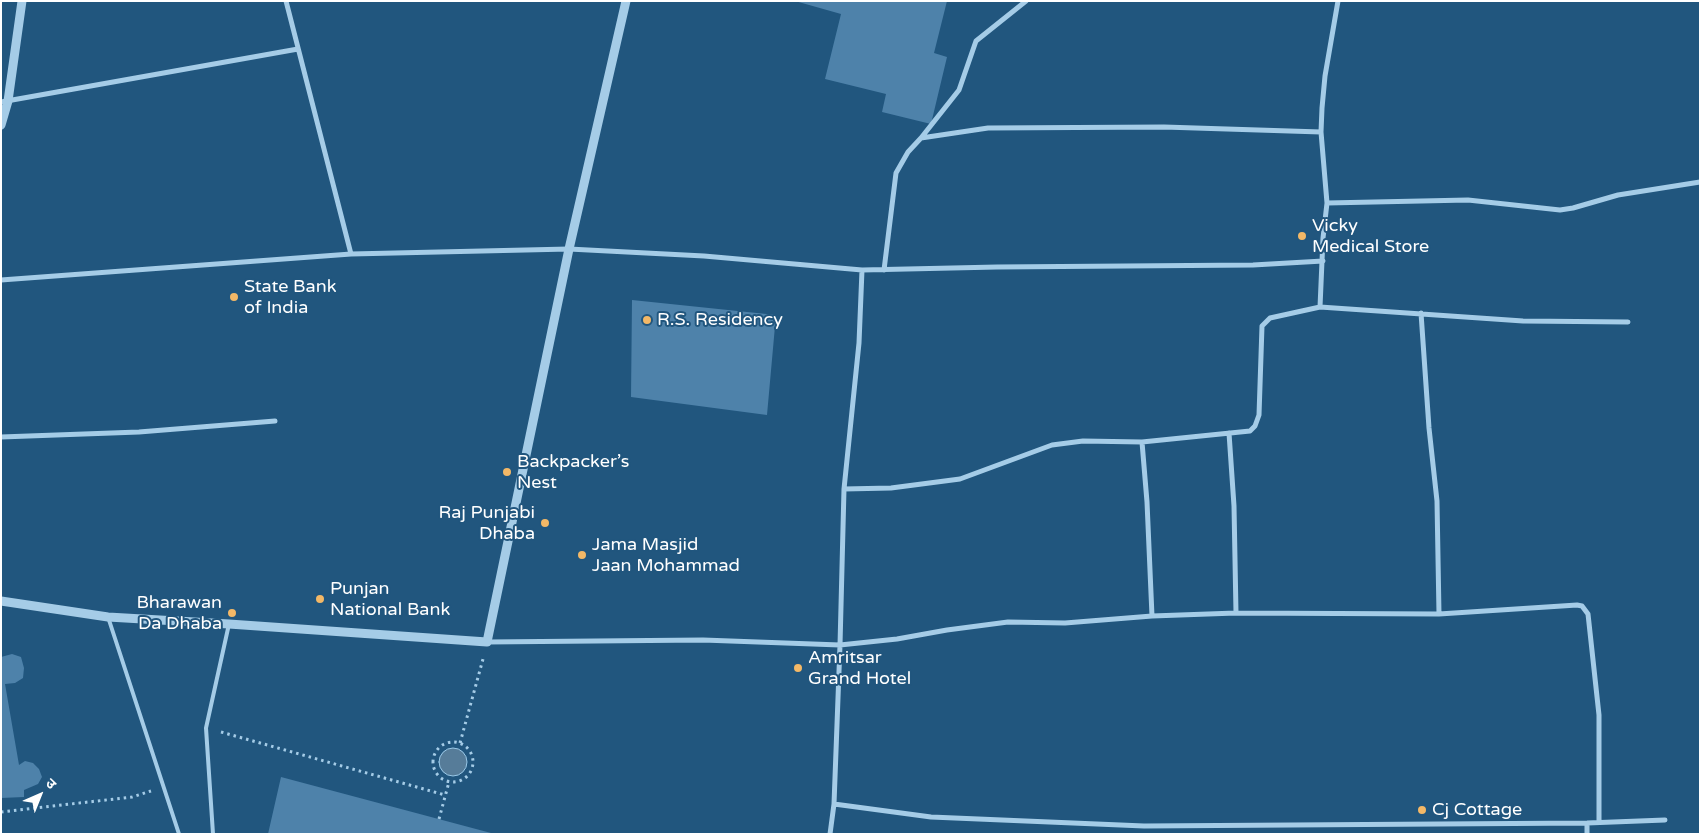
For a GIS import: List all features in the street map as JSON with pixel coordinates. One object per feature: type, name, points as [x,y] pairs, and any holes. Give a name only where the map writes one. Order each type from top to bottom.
[{"type":"street","points":[[1,125],[22,1]]},
{"type":"street","points":[[286,1],[351,254]]},
{"type":"street","points":[[487,642],[569,249],[626,1]]},
{"type":"street","points":[[884,270],[896,173],[908,152],[959,90],[976,41],[1026,1]]},
{"type":"street","points":[[1320,307],[1323,238],[1327,203],[1322,132],[1325,76],[1338,1]]},
{"type":"street","points":[[5,101],[298,48]]},
{"type":"street","points":[[921,138],[988,128],[1164,127],[1322,132]]},
{"type":"street","points":[[1327,203],[1468,200],[1560,210],[1618,195],[1700,182]]},
{"type":"street","points":[[1,280],[351,254],[569,249],[704,256],[862,270],[1253,265],[1323,261]]},
{"type":"street","points":[[830,834],[834,804],[844,489],[859,343],[862,270]]},
{"type":"street","points":[[844,489],[892,488],[960,479],[1052,445],[1083,441],[1142,442],[1250,431],[1257,421],[1262,326],[1270,318],[1320,307],[1523,321],[1628,322]]},
{"type":"street","points":[[1422,313],[1429,428],[1437,500],[1438,614]]},
{"type":"street","points":[[1,437],[139,432],[275,421]]},
{"type":"street","points":[[1229,433],[1234,506],[1236,613]]},
{"type":"street","points":[[1142,442],[1147,502],[1152,616]]},
{"type":"street","points":[[1,600],[108,617],[487,642],[703,640],[840,645],[896,639],[1008,622],[1065,622],[1236,613],[1438,614],[1569,605],[1582,606],[1586,610],[1599,715],[1599,822]]},
{"type":"street","points":[[834,804],[931,817],[1144,826],[1665,820]]},
{"type":"street","points":[[1587,822],[1587,834]]},
{"type":"lane","points":[[108,617],[179,834]]},
{"type":"lane","points":[[213,834],[206,728],[229,624]]},
{"type":"path","points":[[460,743],[487,642]]},
{"type":"path","points":[[206,728],[445,795]]},
{"type":"path","points":[[445,743],[460,743],[464,744],[472,752],[474,762],[472,772],[465,779],[458,782],[450,782],[442,779],[436,773],[433,766],[434,756],[438,748],[445,743]]},
{"type":"path","points":[[439,820],[450,782]]},
{"type":"path","points":[[1,812],[132,797],[164,787]]},
{"type":"water","points":[[453,748],[463,752],[467,762],[463,772],[453,776],[443,772],[439,762],[443,752]]},
{"type":"building","points":[[795,1],[947,1],[934,53],[947,57],[931,124],[882,112],[886,94],[825,79],[841,14]]},
{"type":"building","points":[[632,300],[776,315],[767,415],[631,397]]},
{"type":"building","points":[[12,654],[21,657],[24,668],[23,678],[15,683],[5,684],[19,765],[25,761],[33,763],[39,769],[42,777],[38,784],[24,790],[24,797],[1,798],[1,657]]},
{"type":"building","points":[[281,777],[491,833],[491,834],[268,834]]},
{"type":"place","name":"Vicky Medical Store","points":[[1302,236]]},
{"type":"place","name":"State Bank of India","points":[[234,297]]},
{"type":"place","name":"R.S. Residency","points":[[647,320]]},
{"type":"place","name":"Backpacker’s Nest","points":[[507,472]]},
{"type":"place","name":"Raj Punjabi Dhaba","points":[[545,523]]},
{"type":"place","name":"Jama Masjid Jaan Mohammad","points":[[582,555]]},
{"type":"place","name":"Punjan National Bank","points":[[320,599]]},
{"type":"place","name":"Bharawan Da Dhaba","points":[[232,613]]},
{"type":"place","name":"Amritsar Grand Hotel","points":[[798,668]]},
{"type":"place","name":"Cj Cottage","points":[[1422,810]]}]
